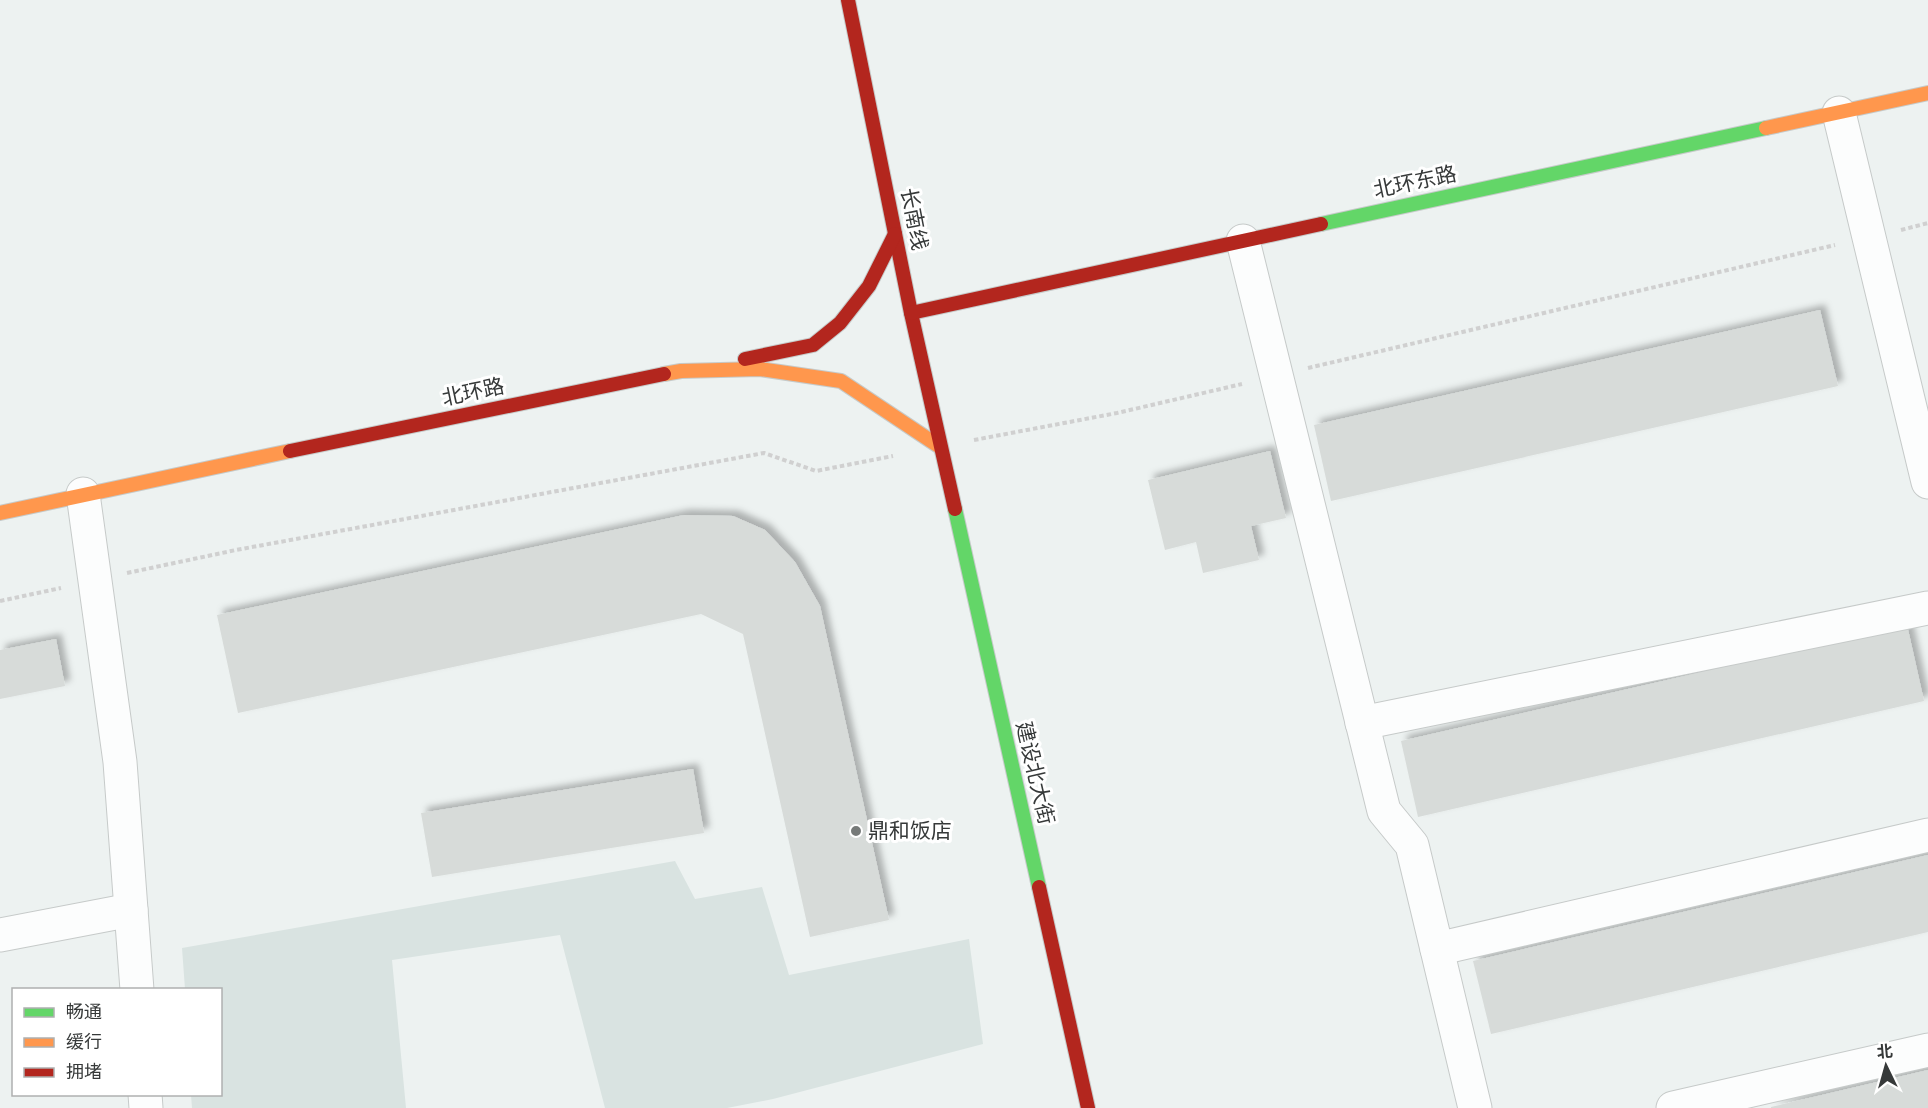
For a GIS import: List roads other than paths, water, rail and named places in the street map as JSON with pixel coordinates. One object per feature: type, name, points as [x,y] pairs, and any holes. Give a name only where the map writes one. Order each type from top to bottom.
[{"type":"street","name":"长南线","points":[[848,0],[940,447]]},
{"type":"street","name":"北环东路","points":[[911,313],[1928,93]]},
{"type":"street","points":[[1839,112],[1928,480]]},
{"type":"street","points":[[681,371],[813,345],[840,322],[868,286],[895,234]]},
{"type":"street","points":[[1243,241],[1384,811],[1412,845],[1475,1108]]},
{"type":"street","name":"北环路","points":[[0,513],[681,371],[760,369],[841,381],[940,447]]},
{"type":"street","name":"建设北大街","points":[[940,447],[1088,1108]]},
{"type":"street","points":[[83,494],[120,762],[137,988]]},
{"type":"street","points":[[1362,723],[1928,608]]},
{"type":"street","points":[[1437,949],[1928,835]]},
{"type":"street","points":[[0,935],[131,910]]},
{"type":"street","points":[[1673,1108],[1928,1050]]},
{"type":"place","name":"鼎和饭店","points":[[856,831]]}]
